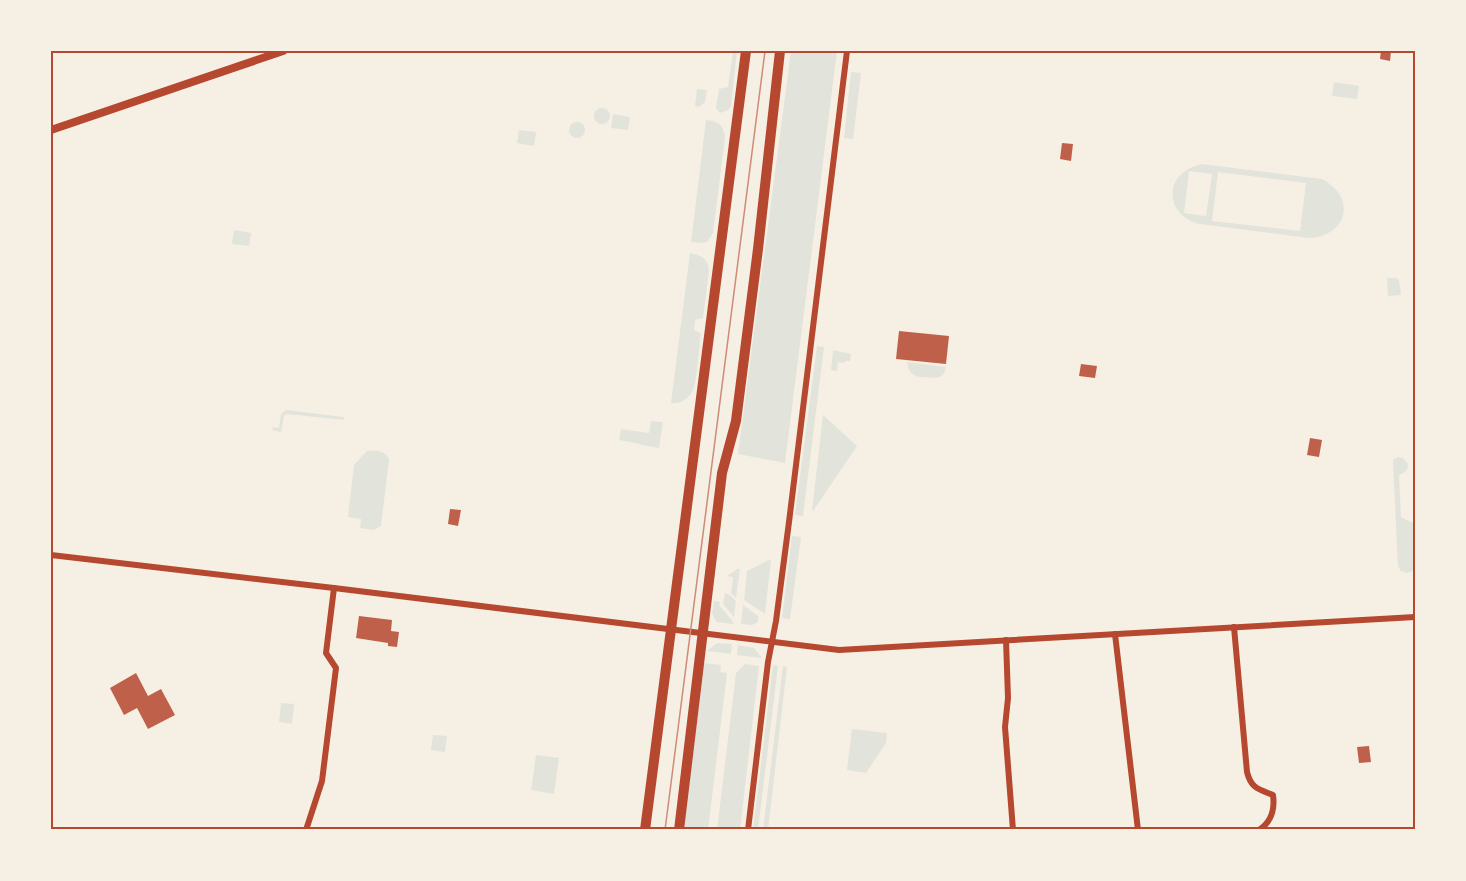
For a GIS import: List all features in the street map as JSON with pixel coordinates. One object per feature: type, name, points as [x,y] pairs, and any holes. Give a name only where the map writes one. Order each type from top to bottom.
[{"type":"main road","points":[[645,830],[746,51]]},
{"type":"main road","points":[[679,830],[723,472],[736,421],[780,51]]},
{"type":"street","points":[[51,130],[283,51]]},
{"type":"street","points":[[748,830],[768,662],[776,621],[789,522],[847,51]]},
{"type":"street","points":[[51,555],[839,650],[1415,617]]},
{"type":"street","points":[[306,830],[322,781],[336,668],[326,653],[334,588]]},
{"type":"street","points":[[1234,627],[1247,772],[1252,785],[1273,795],[1274,804],[1269,822],[1259,830]]},
{"type":"street","points":[[1115,634],[1138,830]]},
{"type":"street","points":[[1006,640],[1008,698],[1005,727],[1013,830]]},
{"type":"shaded area","points":[[733,51],[737,51],[731,106],[720,113],[716,108],[719,89],[728,87]]},
{"type":"shaded area","points":[[791,51],[837,51],[785,463],[738,454]]},
{"type":"shaded area","points":[[851,72],[861,73],[853,139],[844,138]]},
{"type":"shaded area","points":[[1334,82],[1359,86],[1357,99],[1332,96]]},
{"type":"shaded area","points":[[697,89],[707,90],[705,102],[699,107],[695,106]]},
{"type":"shaded area","points":[[602,108],[608,110],[610,116],[608,122],[602,124],[596,122],[594,116],[596,110]]},
{"type":"shaded area","points":[[613,114],[630,117],[628,130],[611,128]]},
{"type":"shaded area","points":[[706,120],[720,124],[725,138],[713,233],[707,242],[702,243],[691,242]]},
{"type":"shaded area","points":[[577,122],[583,124],[585,130],[583,136],[577,138],[571,136],[569,130],[571,124]]},
{"type":"shaded area","points":[[519,130],[536,132],[534,146],[517,143]]},
{"type":"shaded area","points":[[1202,164],[1322,179],[1340,196],[1344,205],[1343,214],[1339,223],[1332,230],[1322,236],[1309,238],[1200,224],[1179,212],[1172,194],[1174,184],[1180,175]],"holes":[[[1189,171],[1212,174],[1206,216],[1184,213]],[[1218,172],[1306,183],[1300,231],[1212,221]]]},
{"type":"shaded area","points":[[234,230],[251,233],[249,246],[232,244]]},
{"type":"shaded area","points":[[690,253],[703,258],[709,271],[703,318],[695,320],[694,330],[701,333],[697,373],[690,395],[680,402],[671,403]]},
{"type":"shaded area","points":[[1387,278],[1399,280],[1401,295],[1388,296]]},
{"type":"shaded area","points":[[817,346],[824,347],[803,516],[795,515]]},
{"type":"shaded area","points":[[833,350],[851,354],[850,361],[838,362],[837,371],[831,370]]},
{"type":"shaded area","points":[[907,362],[946,367],[941,377],[920,377],[911,372]]},
{"type":"shaded area","points":[[286,410],[344,417],[344,420],[287,414],[284,416],[281,432],[272,430],[273,427],[279,428],[281,414]]},
{"type":"shaded area","points":[[823,415],[857,446],[812,511]]},
{"type":"shaded area","points":[[651,421],[663,422],[659,448],[619,440],[621,429],[649,433]]},
{"type":"shaded area","points":[[367,451],[382,452],[389,459],[381,526],[374,530],[360,528],[361,519],[348,517],[354,465]]},
{"type":"shaded area","points":[[1398,457],[1403,458],[1408,464],[1405,471],[1399,475],[1401,517],[1415,524],[1415,570],[1407,573],[1401,571],[1398,566],[1393,460]]},
{"type":"shaded area","points":[[792,536],[801,537],[790,619],[782,618]]},
{"type":"shaded area","points":[[771,559],[765,614],[744,600],[747,571]]},
{"type":"shaded area","points":[[740,569],[736,598],[731,593],[733,577],[727,576]]},
{"type":"shaded area","points":[[725,593],[736,601],[734,617],[723,604]]},
{"type":"shaded area","points":[[714,601],[720,602],[719,605],[734,624],[716,622],[712,613]]},
{"type":"shaded area","points":[[743,605],[758,616],[758,622],[752,625],[741,624]]},
{"type":"shaded area","points":[[717,643],[732,644],[731,654],[707,651]]},
{"type":"shaded area","points":[[738,645],[754,648],[762,658],[737,655]]},
{"type":"shaded area","points":[[703,663],[721,665],[720,672],[727,673],[708,830],[684,830]]},
{"type":"shaded area","points":[[745,664],[759,666],[740,830],[717,830],[736,673]]},
{"type":"shaded area","points":[[773,665],[778,666],[758,830],[753,830]]},
{"type":"shaded area","points":[[783,666],[787,667],[768,830],[763,830]]},
{"type":"shaded area","points":[[281,703],[294,704],[292,724],[279,722]]},
{"type":"shaded area","points":[[852,729],[887,733],[886,743],[866,773],[847,770]]},
{"type":"shaded area","points":[[433,735],[447,736],[445,752],[431,750]]},
{"type":"shaded area","points":[[536,755],[559,758],[554,794],[531,790]]},
{"type":"building","points":[[1381,51],[1391,51],[1390,61],[1380,59]]},
{"type":"building","points":[[1062,143],[1073,144],[1071,161],[1060,159]]},
{"type":"building","points":[[899,331],[949,336],[946,364],[896,359]]},
{"type":"building","points":[[1081,364],[1097,366],[1095,378],[1079,376]]},
{"type":"building","points":[[1310,438],[1322,440],[1319,457],[1307,455]]},
{"type":"building","points":[[450,509],[461,510],[458,526],[448,524]]},
{"type":"building","points":[[359,616],[392,620],[391,631],[399,632],[397,647],[388,646],[388,643],[356,638]]},
{"type":"building","points":[[136,673],[148,696],[161,689],[175,715],[148,729],[137,708],[124,715],[110,688]]},
{"type":"building","points":[[1369,746],[1371,762],[1359,763],[1357,747]]},
{"type":"tram line","points":[[665,830],[765,51]]}]
